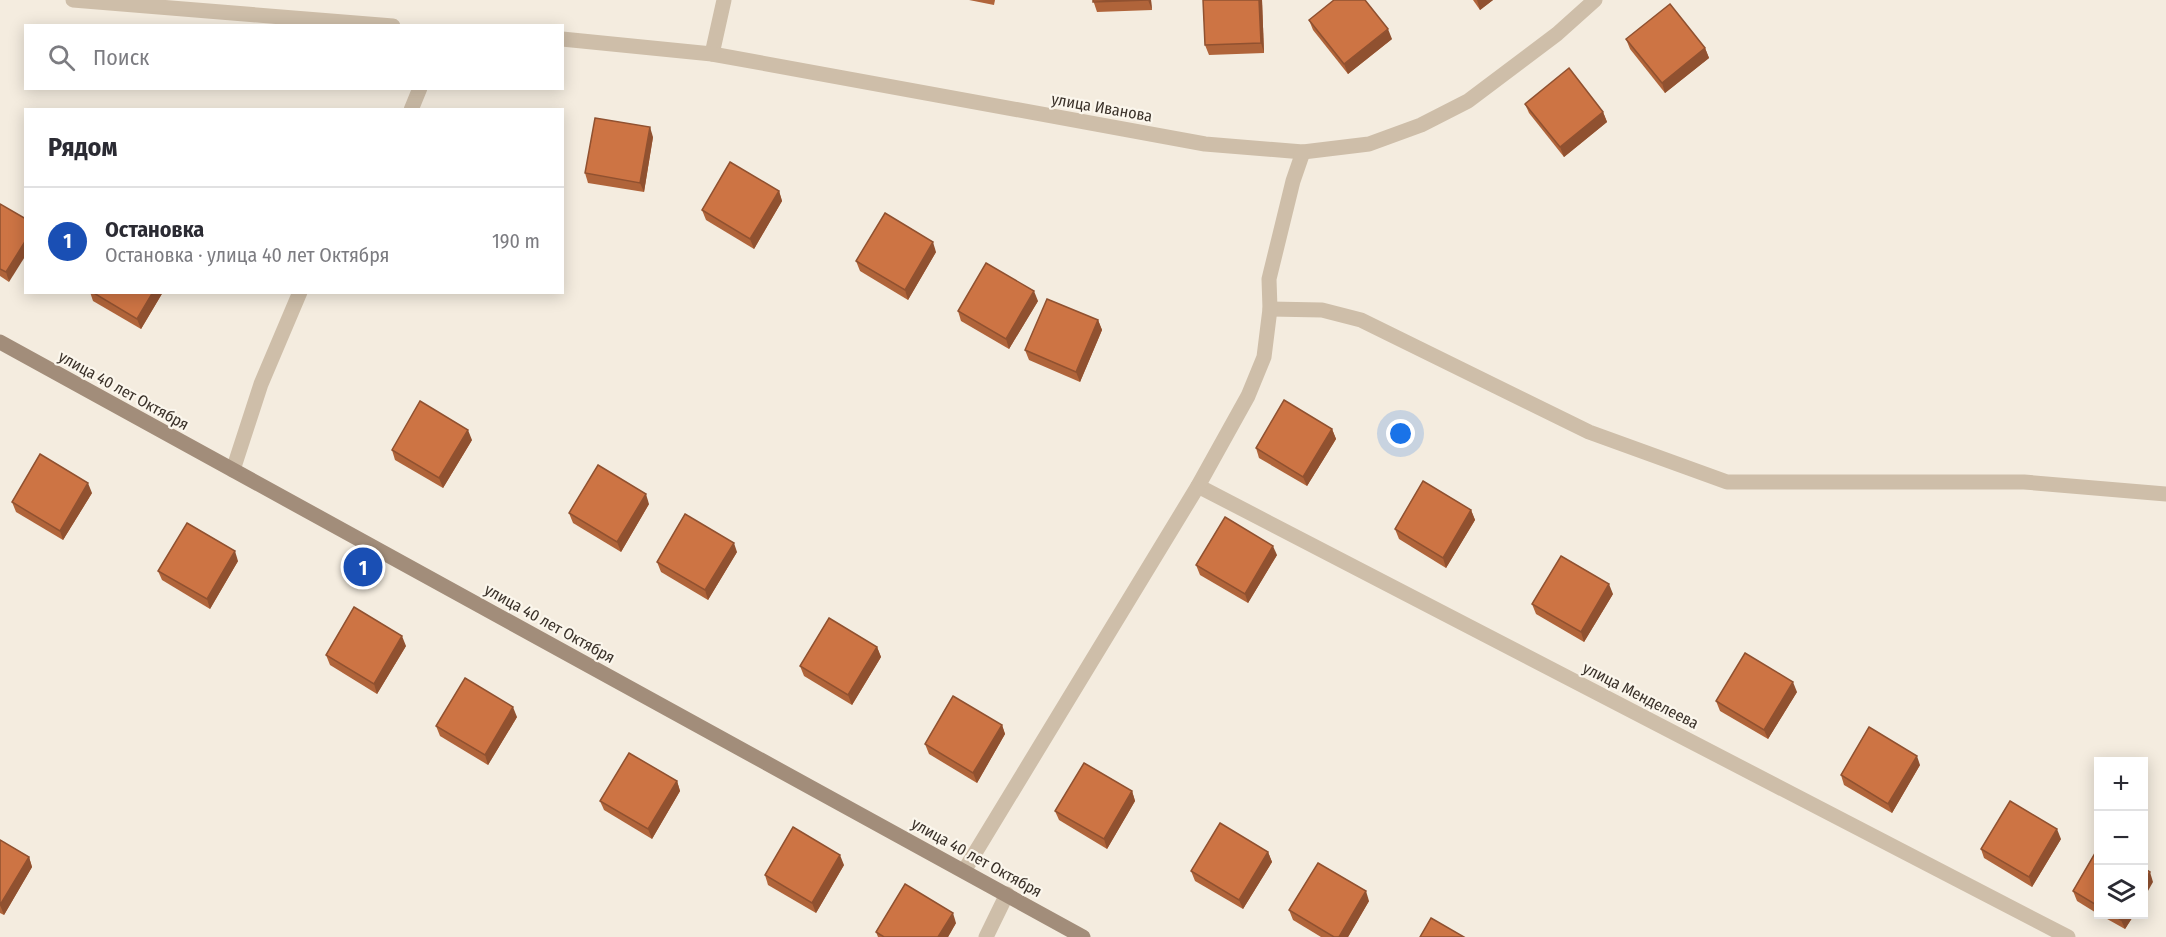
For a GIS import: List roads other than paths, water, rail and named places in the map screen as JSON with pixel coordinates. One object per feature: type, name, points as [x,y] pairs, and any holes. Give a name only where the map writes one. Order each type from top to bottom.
[{"type":"street","points":[[73,0],[368,24]]},
{"type":"street","points":[[712,54],[724,0]]},
{"type":"street","name":"улица Иванова","points":[[564,39],[712,54],[1205,144],[1303,152],[1369,144],[1422,125],[1468,101],[1557,34],[1595,0]]},
{"type":"street","points":[[412,108],[419,90]]},
{"type":"street","points":[[964,871],[1198,486],[1248,396],[1264,357],[1270,309],[1269,279],[1293,181],[1303,152]]},
{"type":"street","points":[[232,470],[261,384],[299,294]]},
{"type":"street","points":[[1270,309],[1322,310],[1361,320],[1589,432],[1727,482],[2024,482],[2166,494]]},
{"type":"street","name":"улица 40 лет Октября","points":[[0,342],[1083,937]]},
{"type":"street","name":"улица Менделеева","points":[[1198,486],[2068,937]]},
{"type":"street","points":[[986,937],[1007,894]]},
{"type":"place","name":"Остановка","points":[[363,567]]}]
